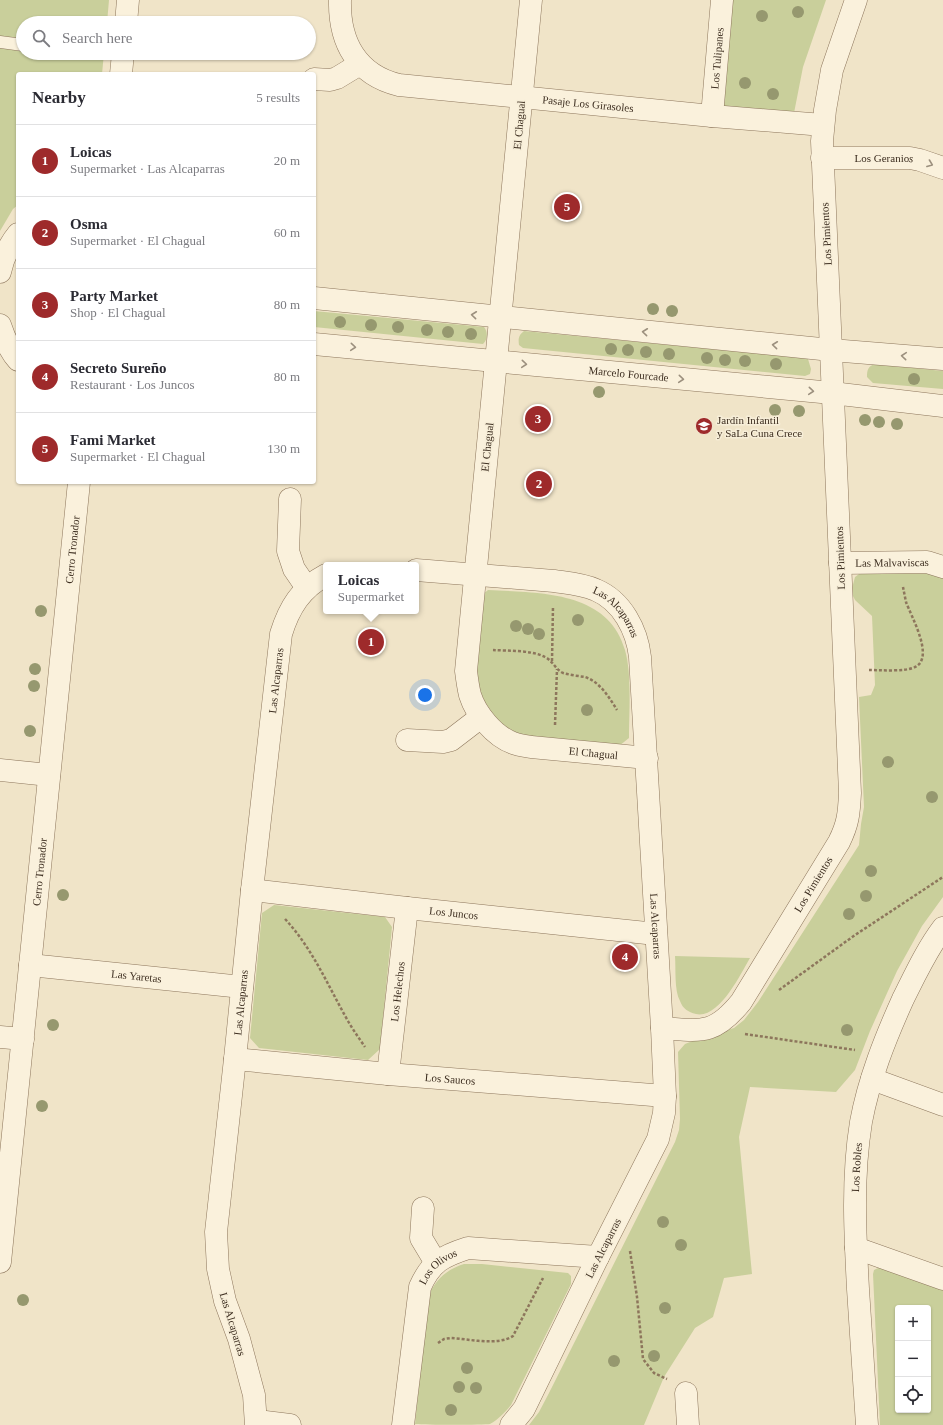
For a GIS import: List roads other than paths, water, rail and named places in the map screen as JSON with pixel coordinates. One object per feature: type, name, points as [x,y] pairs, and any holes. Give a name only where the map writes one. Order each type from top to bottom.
[{"type":"street","points":[[127,16],[128,0]]},
{"type":"street","name":"Pasaje Los Girasoles","points":[[340,0],[341,17],[346,41],[352,52],[360,64],[385,82],[399,85],[712,116],[823,125]]},
{"type":"street","name":"El Chagual","points":[[531,0],[497,361],[475,574],[466,671],[467,683],[470,696],[481,716],[501,737],[513,743],[554,749],[646,758]]},
{"type":"street","name":"Los Tulipanes","points":[[712,116],[722,0]]},
{"type":"street","name":"Los Pimientos","points":[[662,1028],[692,1030],[707,1029],[713,1027],[729,1016],[741,1002],[839,842],[849,816],[850,793],[845,671],[822,158],[823,125],[832,70],[856,0]]},
{"type":"street","points":[[316,79],[330,80],[337,78],[360,64]]},
{"type":"street","name":"Los Geranios","points":[[822,158],[910,158],[943,168]]},
{"type":"street","points":[[1,264],[16,236]]},
{"type":"street","points":[[316,298],[501,318],[943,360]]},
{"type":"street","points":[[0,325],[3,336],[16,358]]},
{"type":"street","name":"Marcelo Fourcade","points":[[316,344],[832,393],[943,406]]},
{"type":"street","name":"Cerro Tronador","points":[[0,1262],[79,484]]},
{"type":"street","points":[[290,499],[288,551],[294,569],[307,588]]},
{"type":"street","name":"Las Malvaviscas","points":[[840,563],[927,562],[943,567]]},
{"type":"street","name":"Las Alcaparras","points":[[419,570],[554,581],[576,584],[596,590],[611,598],[623,611],[638,642],[640,656],[662,1028],[665,1096],[664,1113],[658,1139],[598,1257],[524,1409],[511,1425]]},
{"type":"street","name":"Las Alcaparras","points":[[290,1425],[256,1423],[254,1395],[238,1339],[225,1301],[218,1269],[216,1232],[281,634],[286,617],[295,602],[307,588],[323,577]]},
{"type":"street","points":[[407,740],[443,742],[451,740],[481,716]]},
{"type":"street","points":[[0,770],[49,775]]},
{"type":"street","name":"Los Juncos","points":[[252,890],[656,934]]},
{"type":"street","name":"Los Helechos","points":[[388,1074],[407,908]]},
{"type":"street","name":"Los Robles","points":[[867,1425],[854,1196],[861,1123],[872,1079],[891,1025],[907,992],[942,932]]},
{"type":"street","name":"Las Yaretas","points":[[30,965],[242,987]]},
{"type":"street","points":[[0,1037],[23,1039]]},
{"type":"street","name":"Los Saucos","points":[[235,1059],[388,1074],[665,1096]]},
{"type":"street","points":[[872,1079],[943,1105]]},
{"type":"street","points":[[423,1208],[421,1238],[436,1263]]},
{"type":"street","name":"Los Olivos","points":[[403,1425],[420,1287],[425,1277],[436,1263],[449,1254],[468,1248],[598,1257]]},
{"type":"street","points":[[856,1248],[943,1279]]},
{"type":"street","points":[[686,1393],[688,1425]]},
{"type":"lane","points":[[0,42],[16,44]]},
{"type":"place","name":"Fami Market","points":[[567,207]]},
{"type":"place","name":"Party Market","points":[[538,419]]},
{"type":"place","name":"Jardín Infantil y SaLa Cuna Crece","points":[[704,426]]},
{"type":"place","name":"Osma","points":[[539,484]]},
{"type":"place","name":"Loicas","points":[[371,642]]},
{"type":"place","name":"Secreto Sureño","points":[[625,957]]}]
